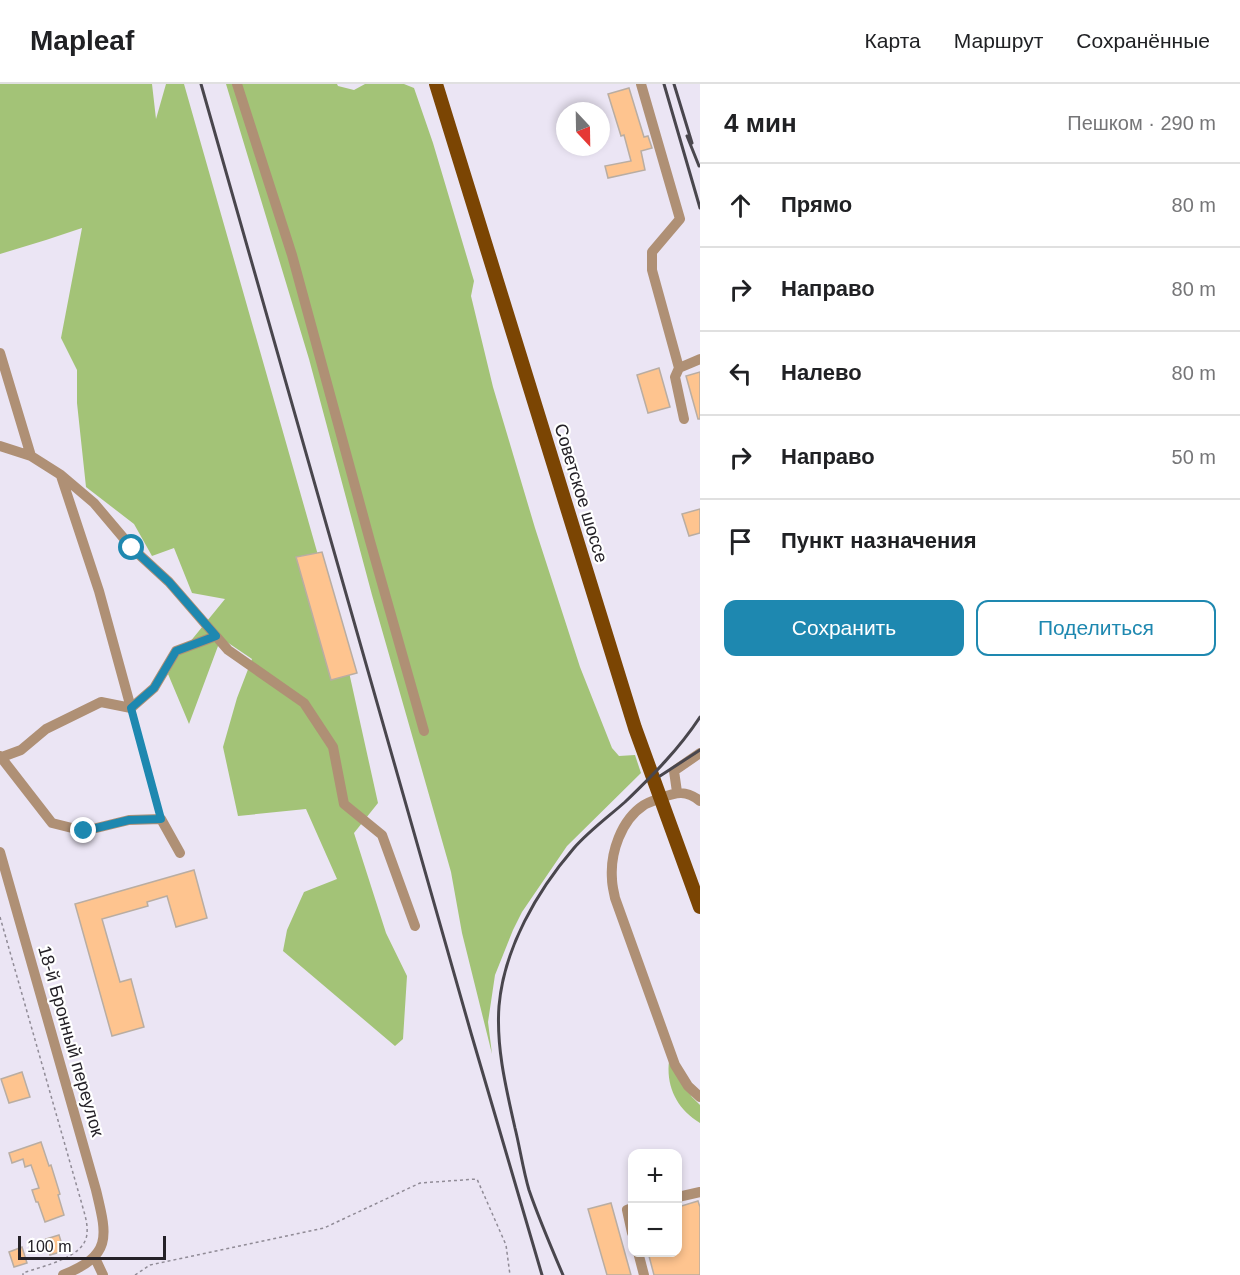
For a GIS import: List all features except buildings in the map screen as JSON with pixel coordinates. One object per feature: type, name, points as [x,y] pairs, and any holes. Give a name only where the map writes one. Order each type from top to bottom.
[{"type":"main road","name":"Советское шоссе","points":[[435,85],[635,728],[700,907]]},
{"type":"street","points":[[237,84],[292,255],[424,731]]},
{"type":"street","points":[[641,84],[680,219],[652,252],[652,270],[679,368]]},
{"type":"street","points":[[0,353],[31,456]]},
{"type":"street","points":[[684,419],[675,376],[679,368],[700,359]]},
{"type":"street","points":[[0,446],[31,456],[61,475],[94,503],[132,548],[169,582],[228,650],[304,703],[333,747],[344,804],[382,835],[415,926]]},
{"type":"street","points":[[61,475],[99,591],[131,708]]},
{"type":"street","points":[[131,708],[154,688],[176,651],[216,636]]},
{"type":"street","points":[[131,708],[101,702],[46,729],[21,750],[1,756],[51,824],[84,831],[129,820],[161,819],[180,853]]},
{"type":"street","points":[[677,792],[674,771],[700,753]]},
{"type":"street","points":[[700,801],[693,795],[677,792],[645,804],[630,817],[614,854],[612,879],[615,898],[675,1065],[688,1086],[700,1097]]},
{"type":"street","name":"18-й Бронный переулок","points":[[0,852],[103,1219],[104,1240],[95,1258]]},
{"type":"street","points":[[682,1196],[700,1192]]},
{"type":"street","points":[[639,1257],[644,1275]]},
{"type":"street","points":[[63,1275],[83,1267],[95,1258],[103,1275]]},
{"type":"path","points":[[131,708],[161,819]]},
{"type":"path","points":[[0,917],[86,1219],[87,1235],[82,1247],[71,1256],[23,1273],[24,1275]]},
{"type":"path","points":[[135,1275],[150,1265],[324,1228],[420,1183],[477,1179],[506,1245],[510,1275]]},
{"type":"green space","points":[[0,84],[152,84],[156,119],[166,84],[184,84],[341,636],[378,803],[354,833],[386,933],[407,976],[403,1039],[395,1046],[283,951],[287,930],[304,892],[337,879],[306,809],[238,816],[223,747],[237,698],[252,659],[221,638],[189,724],[168,674],[176,659],[225,599],[192,593],[174,548],[152,556],[134,524],[86,487],[77,403],[77,370],[61,338],[82,228],[0,254]]},
{"type":"green space","points":[[226,84],[337,84],[354,90],[365,84],[404,84],[414,88],[433,143],[474,281],[471,296],[493,387],[580,667],[612,748],[619,756],[635,755],[641,773],[567,846],[522,912],[495,975],[488,1022],[492,1054],[462,933],[451,872],[372,595],[309,359]]},
{"type":"green space","points":[[669,1061],[692,1097],[700,1105],[700,1123],[679,1104],[671,1088]]},
{"type":"railway","points":[[201,84],[542,1275]]},
{"type":"railway","points":[[664,84],[700,208]]},
{"type":"railway","points":[[674,84],[692,143]]},
{"type":"railway","points":[[687,136],[699,166]]},
{"type":"railway","points":[[563,1275],[529,1190],[508,1098],[502,1067],[498,1021],[502,984],[524,921],[560,865],[586,836],[655,772],[700,717]]},
{"type":"railway","points":[[660,776],[700,750]]},
{"type":"route","points":[[84,831],[129,820],[161,819],[131,708],[154,688],[176,651],[216,636],[169,582],[132,548]]}]
